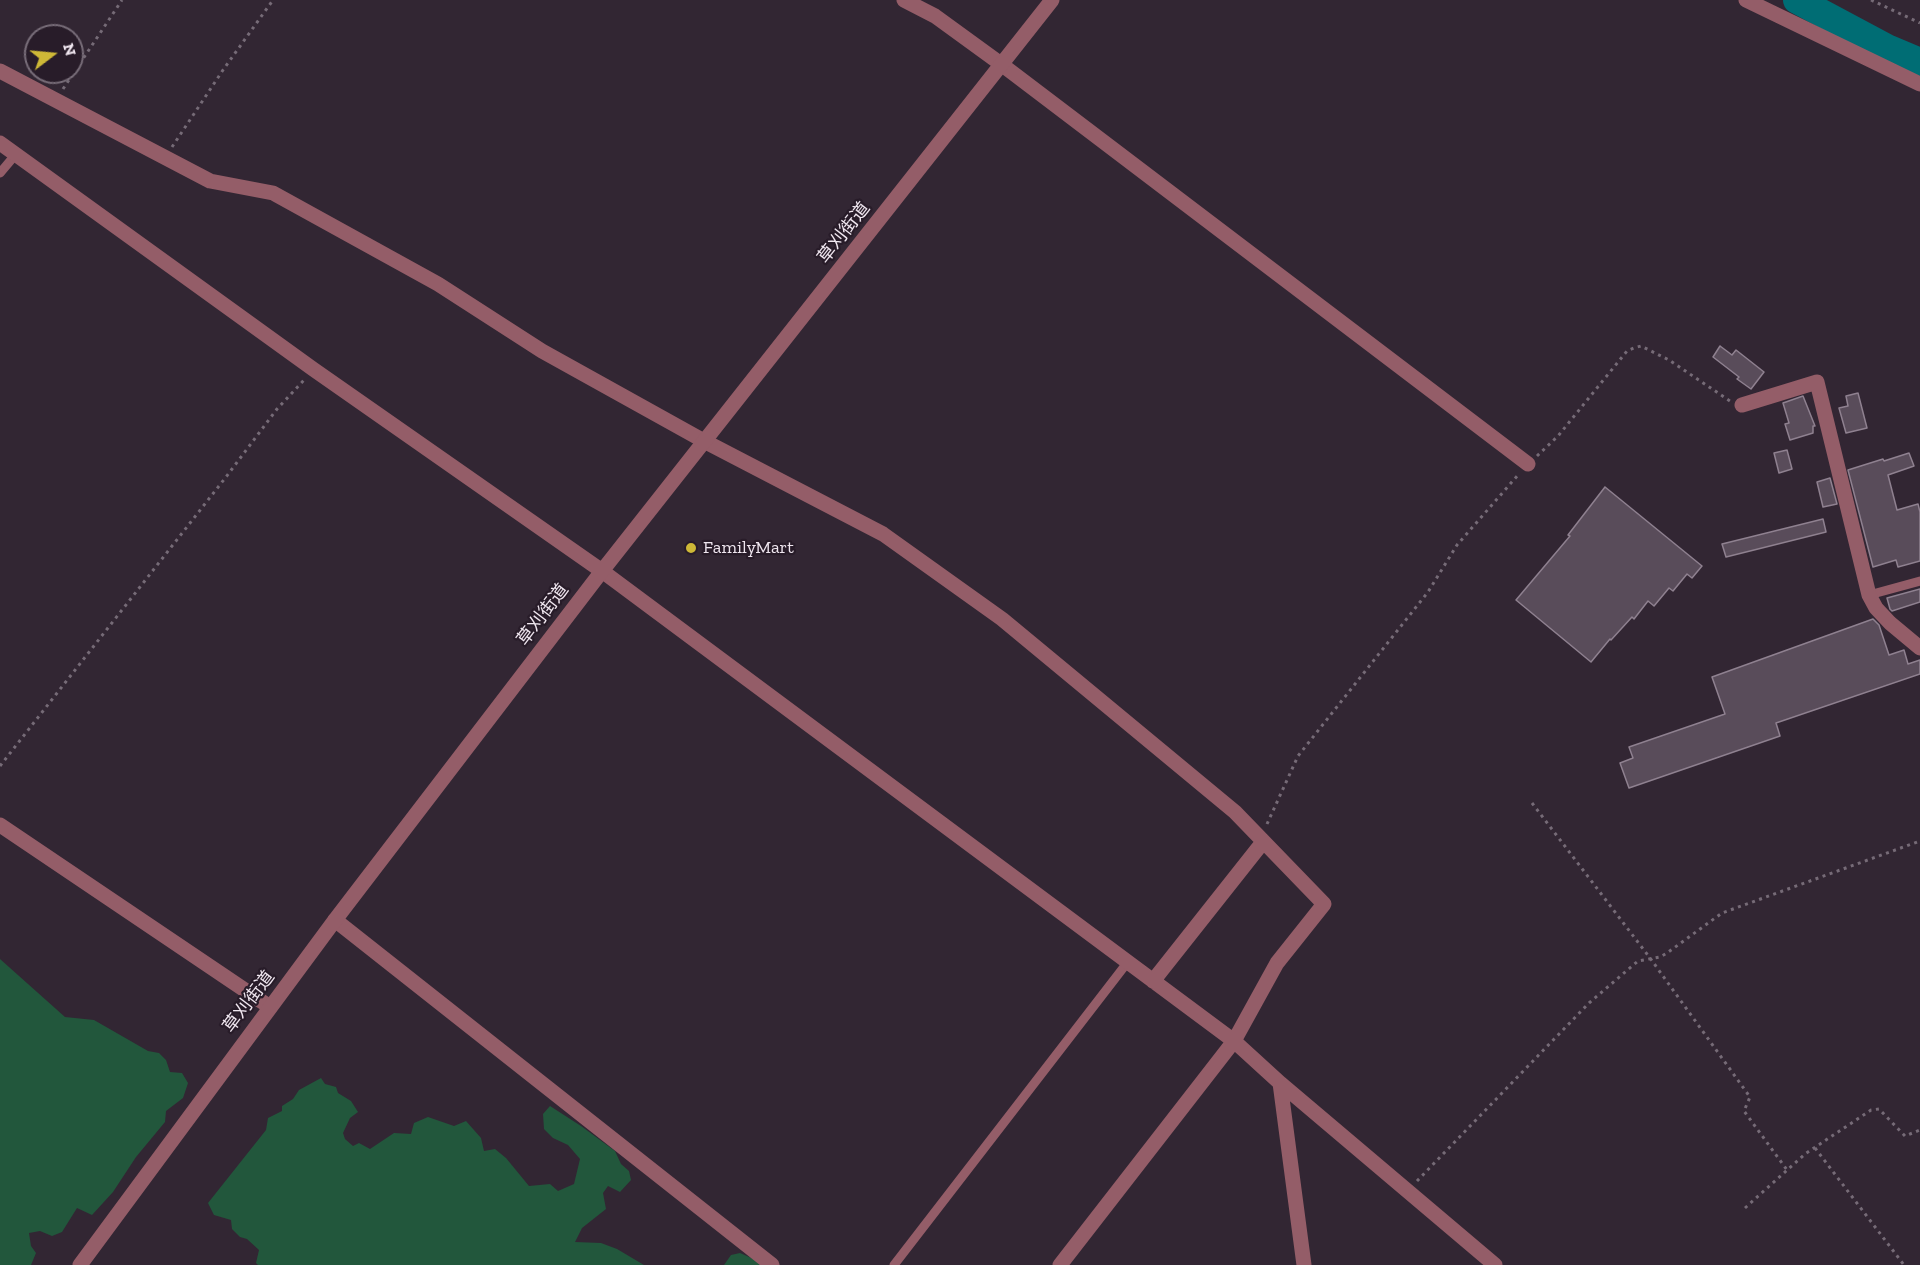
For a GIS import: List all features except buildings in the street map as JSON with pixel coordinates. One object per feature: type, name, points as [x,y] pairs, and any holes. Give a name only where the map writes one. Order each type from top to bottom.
[{"type":"street","points":[[903,0],[935,16],[1001,64],[1528,464]]},
{"type":"street","name":"草刈街道","points":[[80,1265],[335,920],[602,571],[1052,0]]},
{"type":"street","points":[[1746,0],[1920,84]]},
{"type":"street","points":[[0,71],[210,181],[273,193],[438,284],[542,351],[704,441],[884,534],[1002,619],[1235,812],[1324,904],[1277,963],[1234,1041],[1060,1265]]},
{"type":"street","points":[[0,143],[313,369],[602,571],[1234,1041],[1280,1083],[1495,1265]]},
{"type":"street","points":[[1742,405],[1817,382],[1869,595],[1876,608],[1890,623],[1920,648]]},
{"type":"street","points":[[0,825],[270,1007]]},
{"type":"street","points":[[1153,981],[1262,840]]},
{"type":"street","points":[[335,920],[772,1265]]},
{"type":"street","points":[[1280,1083],[1304,1265]]},
{"type":"lane","points":[[0,173],[16,154]]},
{"type":"lane","points":[[1869,595],[1920,581]]},
{"type":"lane","points":[[894,1265],[1127,963]]},
{"type":"path","points":[[56,100],[122,0]]},
{"type":"path","points":[[165,157],[273,0]]},
{"type":"path","points":[[1871,0],[1920,23]]},
{"type":"path","points":[[1262,840],[1298,756],[1428,592],[1457,545],[1528,464],[1558,436],[1627,351],[1641,346],[1669,360],[1732,403],[1742,405]]},
{"type":"path","points":[[0,766],[219,487],[277,409],[313,369]]},
{"type":"path","points":[[1532,803],[1650,958],[1750,1097],[1744,1111],[1787,1170]]},
{"type":"path","points":[[1408,1191],[1589,1003],[1638,961],[1660,957],[1667,953],[1722,913],[1920,841]]},
{"type":"path","points":[[1745,1208],[1815,1148],[1871,1110],[1879,1109],[1905,1136],[1920,1130]]},
{"type":"path","points":[[1815,1148],[1904,1265]]},
{"type":"green space","points":[[0,959],[65,1017],[94,1020],[148,1051],[159,1053],[166,1060],[170,1072],[182,1073],[188,1083],[183,1098],[166,1111],[165,1122],[136,1157],[113,1192],[92,1215],[77,1208],[62,1232],[52,1236],[40,1231],[29,1233],[31,1246],[36,1253],[31,1265],[0,1265]]},
{"type":"green space","points":[[321,1078],[325,1084],[336,1087],[338,1093],[351,1101],[358,1112],[350,1118],[343,1133],[345,1139],[353,1146],[359,1143],[370,1149],[394,1133],[411,1134],[414,1123],[428,1117],[454,1126],[466,1121],[481,1138],[484,1151],[495,1149],[506,1158],[529,1186],[550,1184],[558,1191],[574,1184],[580,1159],[568,1145],[553,1138],[544,1129],[543,1114],[550,1106],[615,1151],[621,1164],[629,1171],[631,1180],[620,1192],[608,1186],[603,1193],[606,1209],[582,1228],[575,1242],[601,1243],[617,1249],[644,1265],[258,1265],[256,1263],[259,1250],[232,1229],[231,1220],[214,1215],[208,1203],[266,1130],[268,1118],[282,1111],[282,1106],[293,1099],[299,1090]]},
{"type":"green space","points":[[740,1253],[762,1265],[724,1265],[731,1255]]},
{"type":"waterway","points":[[1797,0],[1889,49],[1920,62]]},
{"type":"place","name":"FamilyMart","points":[[691,548]]}]
